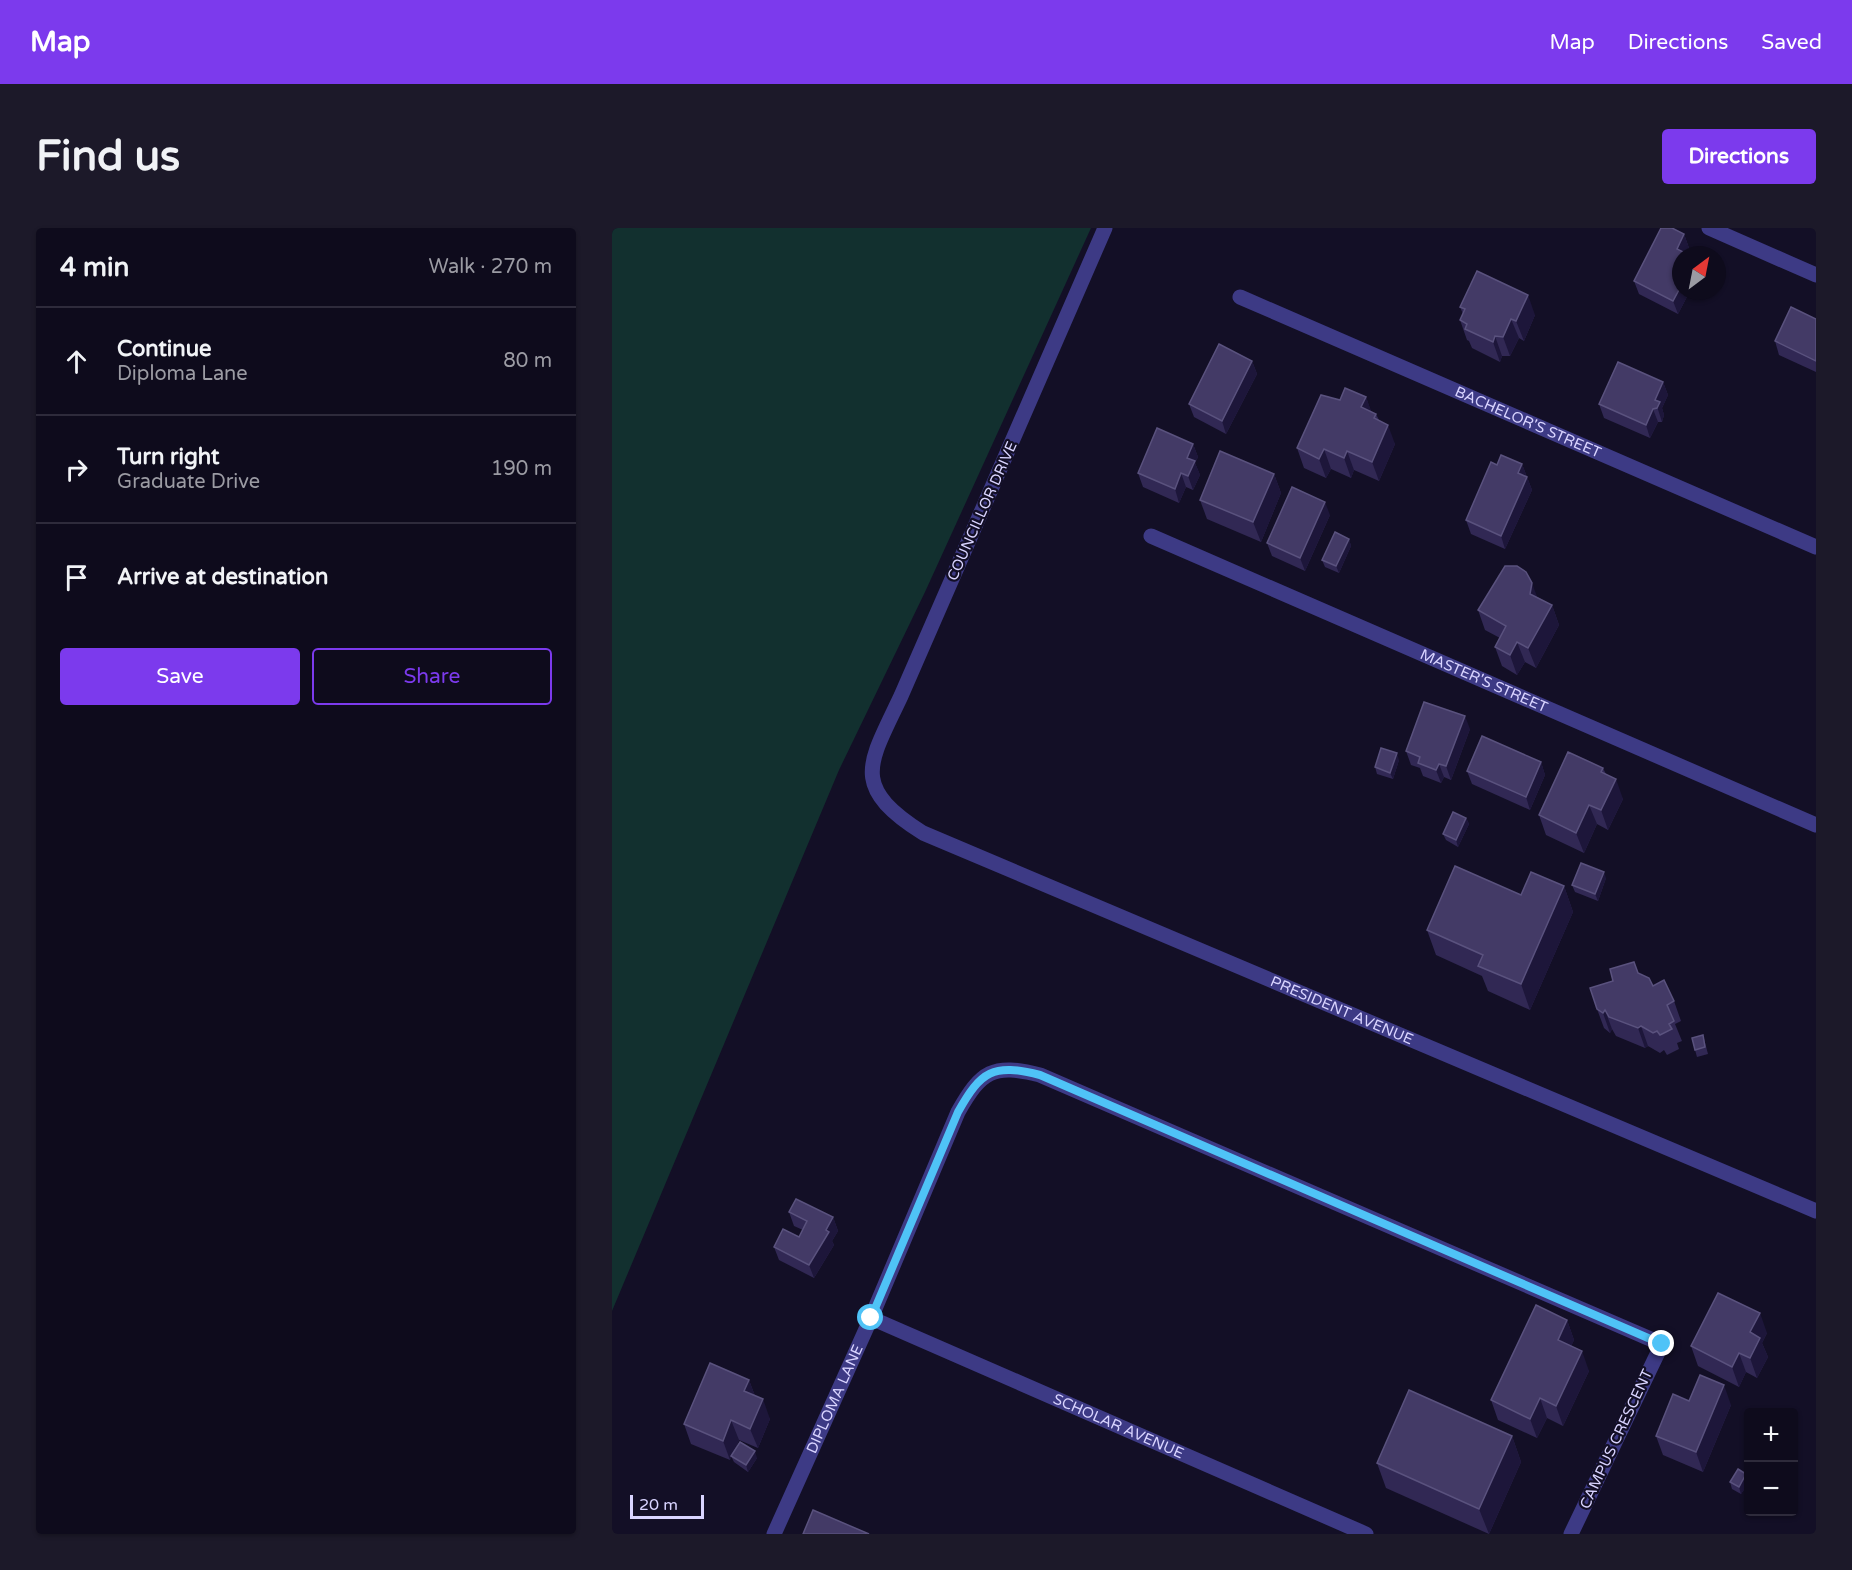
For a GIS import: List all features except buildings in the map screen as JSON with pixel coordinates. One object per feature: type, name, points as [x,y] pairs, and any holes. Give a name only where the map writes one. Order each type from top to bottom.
[{"type":"street","name":"COUNCILLOR DRIVE","points":[[877,795],[871,773],[872,756],[1105,228]]},
{"type":"street","points":[[1709,228],[1816,275]]},
{"type":"street","name":"BACHELOR'S STREET","points":[[1240,297],[1816,547]]},
{"type":"street","name":"MASTER'S STREET","points":[[1151,536],[1816,825]]},
{"type":"street","name":"PRESIDENT AVENUE","points":[[877,795],[897,816],[923,833],[1816,1211]]},
{"type":"street","name":"DIPLOMA LANE","points":[[774,1534],[871,1318],[958,1112],[972,1087],[989,1072],[1013,1068],[1040,1075],[1662,1344]]},
{"type":"street","name":"SCHOLAR AVENUE","points":[[871,1318],[1366,1534]]},
{"type":"street","name":"CAMPUS CRESCENT","points":[[1571,1534],[1662,1344]]},
{"type":"green space","points":[[612,228],[1091,228],[925,592],[839,770],[612,1311]]},
{"type":"route","points":[[871,1318],[958,1112],[972,1087],[989,1072],[1013,1068],[1040,1075],[1662,1344]]}]
